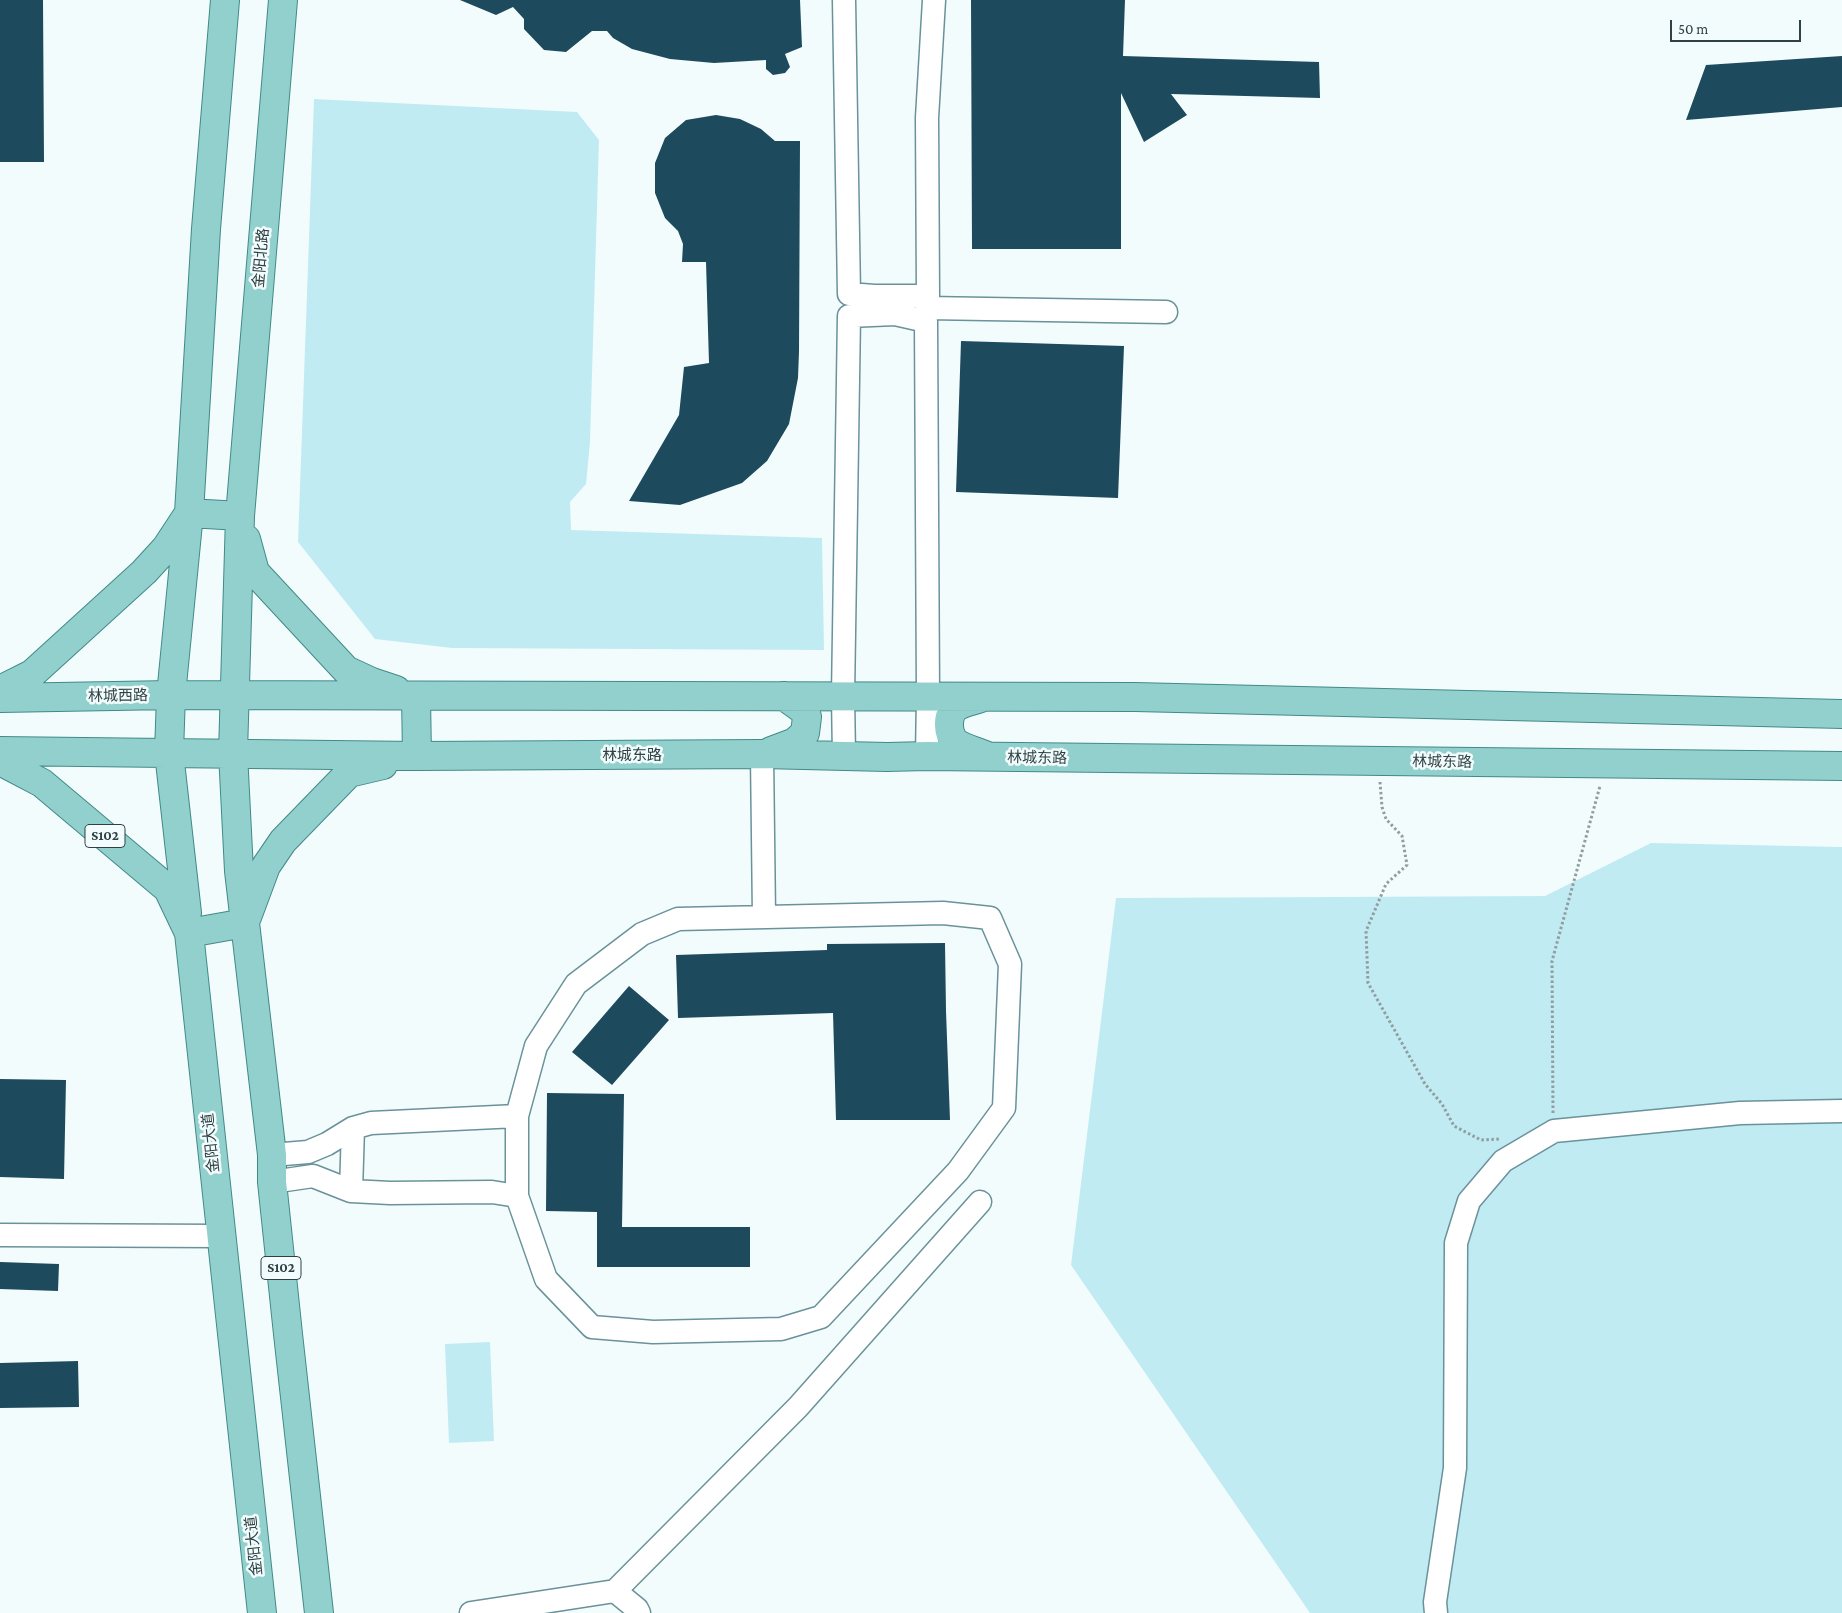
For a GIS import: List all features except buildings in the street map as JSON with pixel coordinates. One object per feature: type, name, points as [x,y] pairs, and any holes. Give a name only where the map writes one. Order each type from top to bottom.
[{"type":"main road","points":[[225,0],[206,229],[189,513],[171,695],[169,753],[189,933],[245,923],[266,866],[283,841],[350,773],[417,756],[416,697]]},
{"type":"main road","name":"金阳北路","points":[[245,923],[239,871],[233,753],[240,516],[283,0]]},
{"type":"main road","points":[[189,513],[240,516],[255,572],[346,670],[372,682],[416,697]]},
{"type":"main road","points":[[0,690],[32,674],[144,572],[166,548],[189,513]]},
{"type":"main road","name":"林城西路","points":[[0,698],[171,695],[235,696]]},
{"type":"main road","points":[[235,696],[1135,697],[1842,714]]},
{"type":"main road","points":[[762,754],[796,742],[805,733],[808,717],[805,711],[784,696]]},
{"type":"main road","points":[[984,697],[957,706],[952,713],[948,725],[956,743],[991,757]]},
{"type":"main road","points":[[0,751],[233,753]]},
{"type":"main road","name":"林城东路","points":[[233,753],[417,756],[762,754],[1842,766]]},
{"type":"main road","name":"金阳大道","points":[[0,761],[42,783],[168,889],[189,933],[220,1236],[262,1613]]},
{"type":"main road","name":"S102","points":[[245,923],[319,1613]]},
{"type":"street","points":[[844,0],[849,305],[843,696],[844,756]]},
{"type":"street","points":[[926,756],[928,696],[927,118],[934,0]]},
{"type":"street","points":[[849,305],[895,314],[927,308],[1166,312]]},
{"type":"street","points":[[762,754],[764,917]]},
{"type":"street","points":[[943,913],[990,918],[1010,964],[1004,1108],[958,1171],[821,1317],[781,1329],[653,1332],[592,1327],[546,1279],[517,1196],[517,1116],[536,1046],[576,984],[642,934],[678,919],[764,917],[943,913]]},
{"type":"street","points":[[1436,1613],[1435,1602],[1455,1468],[1456,1243],[1469,1201],[1503,1161],[1554,1131],[1740,1113],[1842,1111]]},
{"type":"street","points":[[272,1168],[327,1144],[353,1128],[371,1123],[517,1116]]},
{"type":"street","points":[[351,1192],[353,1128]]},
{"type":"street","points":[[272,1168],[313,1176],[351,1192],[492,1192],[517,1196]]},
{"type":"street","points":[[471,1613],[615,1591],[798,1407],[980,1202]]},
{"type":"street","points":[[0,1234],[220,1236]]},
{"type":"street","points":[[615,1591],[637,1609],[639,1613]]},
{"type":"path","points":[[1379,761],[1382,807],[1386,819],[1402,836],[1407,865],[1386,884],[1366,931],[1368,982],[1425,1084],[1442,1104],[1454,1126],[1481,1140],[1507,1139]]},
{"type":"path","points":[[1554,1131],[1552,961],[1606,764]]},
{"type":"shaded area","points":[[314,99],[577,112],[599,140],[590,442],[586,484],[570,502],[571,530],[822,538],[824,650],[452,648],[375,639],[298,542]]},
{"type":"shaded area","points":[[1651,843],[1842,847],[1842,1613],[1310,1613],[1071,1265],[1116,898],[1545,896]]},
{"type":"shaded area","points":[[490,1342],[494,1441],[449,1443],[445,1344]]}]
